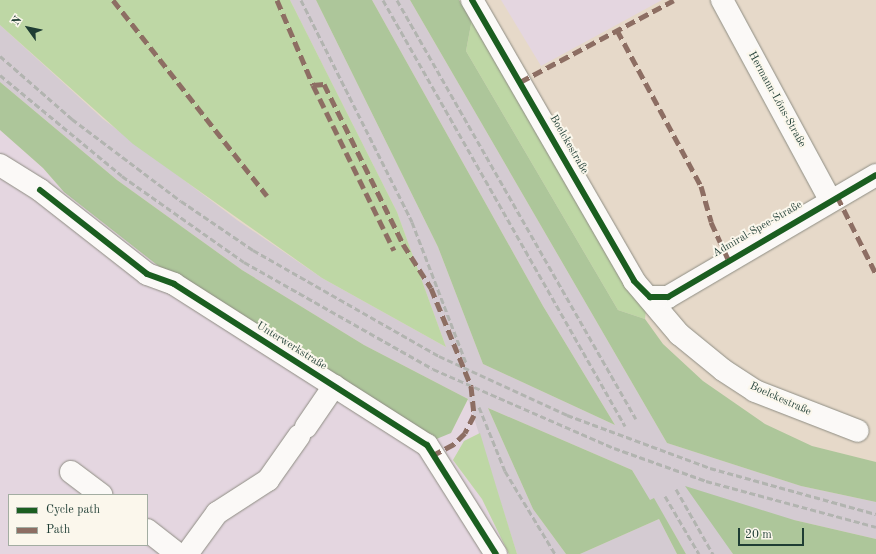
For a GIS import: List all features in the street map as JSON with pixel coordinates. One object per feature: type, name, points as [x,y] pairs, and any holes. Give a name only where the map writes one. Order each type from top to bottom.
[{"type":"street","name":"Boelckestraße","points":[[472,0],[634,281],[650,297],[679,334],[723,370],[768,396],[858,431]]},
{"type":"street","name":"Hermann-Löns-Straße","points":[[722,0],[830,200]]},
{"type":"street","name":"Unterwerkstraße","points":[[0,165],[40,190],[148,274],[174,284],[427,445],[496,554]]},
{"type":"street","name":"Admiral-Spee-Straße","points":[[650,297],[668,296],[830,200],[876,175]]},
{"type":"street","points":[[187,554],[217,513],[268,480],[334,386]]},
{"type":"street","points":[[71,472],[100,494]]},
{"type":"street","points":[[148,531],[178,554]]},
{"type":"shaded area","points":[[290,0],[316,0],[438,247],[483,364],[615,425],[543,306],[372,0],[410,0],[667,443],[801,486],[876,502],[876,539],[794,520],[730,550],[733,554],[686,554],[654,499],[650,501],[632,470],[488,408],[533,509],[566,554],[517,554],[468,399],[364,345],[242,270],[117,180],[0,82],[0,25],[103,119],[237,220],[322,278],[446,347],[397,212]]},
{"type":"shaded area","points":[[501,0],[662,0],[541,66]]},
{"type":"shaded area","points":[[0,130],[43,168],[64,192],[175,279],[451,433],[468,399],[480,433],[465,441],[453,460],[482,499],[509,554],[0,554]]},
{"type":"shaded area","points":[[659,519],[677,554],[580,554]]},
{"type":"green space","points":[[0,0],[290,0],[397,212],[446,347],[322,278],[133,144],[0,25]]},
{"type":"green space","points":[[316,0],[372,0],[543,306],[615,425],[483,364],[438,247]]},
{"type":"green space","points":[[410,0],[459,0],[472,19],[466,51],[618,310],[645,319],[663,344],[703,381],[765,424],[812,446],[876,462],[876,502],[801,486],[667,443]]},
{"type":"green space","points":[[472,19],[646,310],[645,319],[618,310],[466,51]]},
{"type":"green space","points":[[0,82],[117,180],[242,270],[364,345],[468,399],[451,433],[434,440],[175,279],[64,192],[43,168],[0,130]]},
{"type":"green space","points":[[488,408],[632,470],[650,500],[654,498],[686,554],[677,554],[659,519],[580,554],[566,554],[533,509]]},
{"type":"green space","points":[[480,433],[517,554],[509,554],[482,499],[453,460],[464,441]]},
{"type":"green space","points":[[685,486],[794,520],[876,539],[876,554],[733,554]]},
{"type":"railway","points":[[301,0],[412,222],[466,363]]},
{"type":"railway","points":[[383,0],[625,426]]},
{"type":"railway","points":[[397,0],[636,419]]},
{"type":"railway","points":[[0,56],[72,119],[181,201],[253,250],[439,356],[567,415],[710,468],[876,514]]},
{"type":"railway","points":[[0,75],[122,176],[244,262],[433,369],[614,448],[706,481],[876,527]]},
{"type":"railway","points":[[479,407],[505,471],[555,554]]},
{"type":"railway","points":[[676,489],[713,554]]},
{"type":"railway","points":[[665,496],[699,554]]},
{"type":"marked path","points":[[113,0],[267,196]]},
{"type":"marked path","points":[[277,0],[313,85],[324,84],[403,244],[431,288],[471,386],[474,415],[465,433],[454,444],[433,455]]},
{"type":"marked path","points":[[520,82],[674,0]]},
{"type":"marked path","points":[[617,30],[701,186],[711,222],[728,259]]},
{"type":"marked path","points":[[313,85],[394,250]]},
{"type":"marked path","points":[[837,196],[876,274]]},
{"type":"cycle path","points":[[472,0],[634,281],[650,297],[668,297],[876,175]]},
{"type":"cycle path","points":[[40,190],[147,274],[174,284],[427,445],[496,554]]}]
